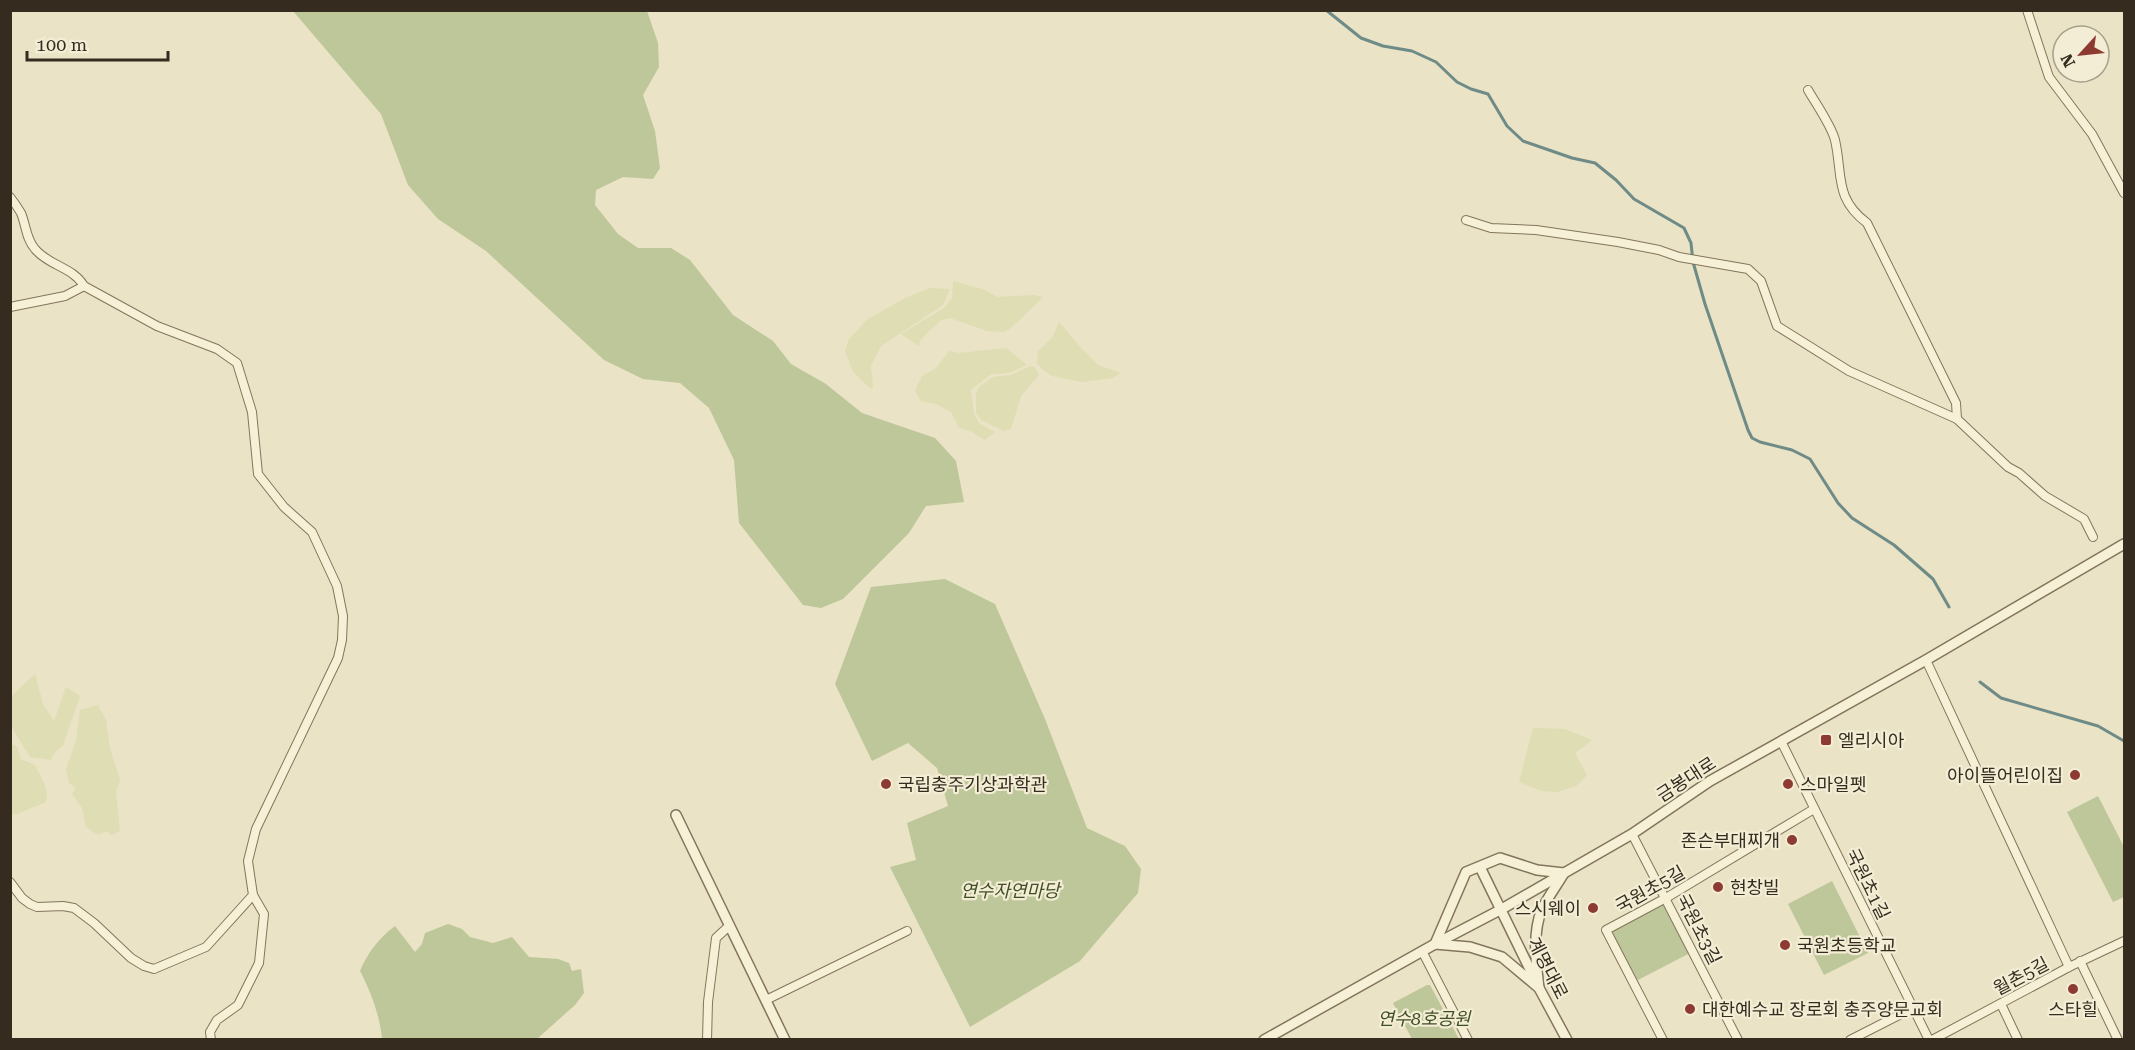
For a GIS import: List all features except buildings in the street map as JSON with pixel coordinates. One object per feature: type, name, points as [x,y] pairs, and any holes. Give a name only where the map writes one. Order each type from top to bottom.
[{"type":"street","points":[[2027,10],[2049,77],[2092,134],[2124,193]]},
{"type":"street","points":[[1808,90],[1834,138],[1839,180],[1846,198],[1854,213],[1867,223],[1956,403],[1957,418]]},
{"type":"street","points":[[10,197],[21,214],[27,236],[34,249],[50,262],[78,275],[84,286],[157,326],[217,349],[237,363],[252,412],[258,474],[284,507],[312,532],[337,586],[343,616],[342,640],[338,658],[256,829],[248,861],[253,895],[264,914],[259,963],[238,1005],[217,1020],[210,1032],[211,1040]]},
{"type":"street","points":[[1466,220],[1491,228],[1536,230],[1617,242],[1748,269],[1761,281],[1777,326],[1849,371],[1957,418],[2008,466],[2045,496],[2084,519],[2093,537]]},
{"type":"street","points":[[10,307],[65,296],[84,286]]},
{"type":"street","name":"금봉대로","points":[[1264,1040],[1500,910],[1632,834],[1710,782],[1926,660],[2124,544]]},
{"type":"street","points":[[1926,660],[2069,967]]},
{"type":"street","name":"국원초1길","points":[[1781,741],[1930,1040]]},
{"type":"street","name":"국원초5길","points":[[1663,1040],[1606,930],[1666,898],[1814,809]]},
{"type":"street","points":[[675,815],[785,1040]]},
{"type":"street","name":"국원초3길","points":[[1632,834],[1738,1040]]},
{"type":"street","points":[[1500,858],[1537,870],[1564,873],[1538,920],[1536,962],[1539,988],[1502,957],[1470,947],[1435,944],[1466,872],[1500,858]]},
{"type":"street","name":"계명대로","points":[[1480,867],[1567,1040]]},
{"type":"street","points":[[10,882],[22,898],[37,907],[74,908],[94,923],[130,958],[154,969],[206,947],[253,895]]},
{"type":"street","points":[[707,1040],[708,1002],[716,938],[729,926]]},
{"type":"street","points":[[766,1000],[907,931]]},
{"type":"street","name":"월촌5길","points":[[1930,1040],[2080,961],[2124,941]]},
{"type":"street","points":[[1422,951],[1468,1040]]},
{"type":"street","points":[[2080,961],[2118,1040]]},
{"type":"street","points":[[2001,1004],[2018,1040]]},
{"type":"street","points":[[1850,1040],[1913,1008]]},
{"type":"shaded area","points":[[953,281],[985,290],[997,297],[1034,295],[1043,297],[1004,332],[987,331],[950,318],[941,320],[921,339],[919,346],[901,334],[944,308],[952,298]]},
{"type":"shaded area","points":[[930,288],[950,289],[943,305],[881,346],[871,366],[873,386],[871,389],[853,372],[845,351],[849,339],[868,319],[905,298]]},
{"type":"shaded area","points":[[1059,322],[1098,365],[1121,373],[1113,378],[1082,382],[1052,376],[1042,369],[1037,363],[1038,351],[1052,338]]},
{"type":"shaded area","points":[[1006,348],[1027,365],[1009,373],[991,374],[971,390],[974,414],[979,423],[995,432],[985,440],[970,431],[959,428],[951,412],[936,404],[921,401],[915,391],[922,376],[936,368],[949,351],[959,353]]},
{"type":"shaded area","points":[[1030,366],[1035,367],[1039,375],[1021,396],[1011,429],[1004,431],[981,420],[976,413],[976,393],[979,387],[993,377],[1011,375]]},
{"type":"shaded area","points":[[35,674],[43,704],[54,721],[66,687],[80,696],[63,745],[54,753],[51,760],[30,757],[11,726],[11,697]]},
{"type":"shaded area","points":[[98,705],[106,720],[110,749],[120,779],[116,792],[120,831],[112,835],[107,831],[98,835],[86,827],[82,808],[72,794],[76,788],[69,783],[66,769],[76,741],[80,710]]},
{"type":"shaded area","points":[[1533,728],[1565,729],[1592,740],[1575,753],[1587,775],[1576,786],[1558,792],[1541,791],[1519,782]]},
{"type":"shaded area","points":[[14,745],[21,759],[35,765],[45,785],[47,796],[46,802],[17,814],[10,814],[11,746]]},
{"type":"green space","points":[[293,11],[647,11],[658,43],[659,67],[643,95],[655,131],[660,168],[653,179],[623,177],[596,190],[595,205],[618,234],[638,248],[671,248],[690,260],[733,315],[773,341],[791,364],[826,384],[862,413],[935,438],[956,461],[964,502],[926,506],[909,533],[843,599],[821,608],[803,605],[739,523],[734,460],[709,408],[680,383],[643,379],[604,360],[486,251],[438,219],[408,185],[381,114]]},
{"type":"green space","name":"연수자연마당","points":[[945,579],[995,604],[1045,719],[1087,828],[1125,846],[1141,869],[1138,893],[1080,961],[970,1027],[890,867],[916,860],[907,823],[948,806],[937,768],[908,743],[872,761],[835,684],[871,587]]},
{"type":"green space","points":[[2098,796],[2124,847],[2124,897],[2113,902],[2067,812]]},
{"type":"green space","points":[[1832,881],[1868,953],[1824,975],[1788,904]]},
{"type":"green space","points":[[1662,903],[1668,905],[1692,952],[1636,981],[1611,933],[1612,929]]},
{"type":"green space","points":[[448,924],[462,929],[470,937],[493,943],[512,937],[529,957],[558,959],[569,963],[572,971],[581,969],[584,993],[575,1005],[537,1039],[382,1039],[374,1004],[360,971],[370,952],[395,926],[415,952],[422,944],[425,933]]},
{"type":"green space","name":"연수8호공원","points":[[1430,985],[1459,1039],[1412,1039],[1393,1003]]},
{"type":"waterway","points":[[1326,10],[1361,38],[1383,46],[1412,51],[1436,62],[1457,82],[1488,94],[1507,126],[1523,141],[1572,158],[1595,163],[1634,199],[1684,228],[1691,243],[1693,262],[1705,304],[1752,438],[1792,450],[1810,459],[1838,503],[1852,518],[1894,545],[1933,579],[1949,607]]},
{"type":"waterway","points":[[1980,682],[2001,698],[2098,726],[2124,741]]},
{"type":"place","name":"엘리시아","points":[[1826,740]]},
{"type":"place","name":"아이뜰어린이집","points":[[2075,775]]},
{"type":"place","name":"국립충주기상과학관","points":[[886,784]]},
{"type":"place","name":"스마일펫","points":[[1788,784]]},
{"type":"place","name":"존슨부대찌개","points":[[1792,840]]},
{"type":"place","name":"현창빌","points":[[1718,887]]},
{"type":"place","name":"스시웨이","points":[[1593,908]]},
{"type":"place","name":"국원초등학교","points":[[1785,945]]},
{"type":"place","name":"스타힐","points":[[2073,989]]},
{"type":"place","name":"대한예수교 장로회 충주양문교회","points":[[1690,1009]]}]
